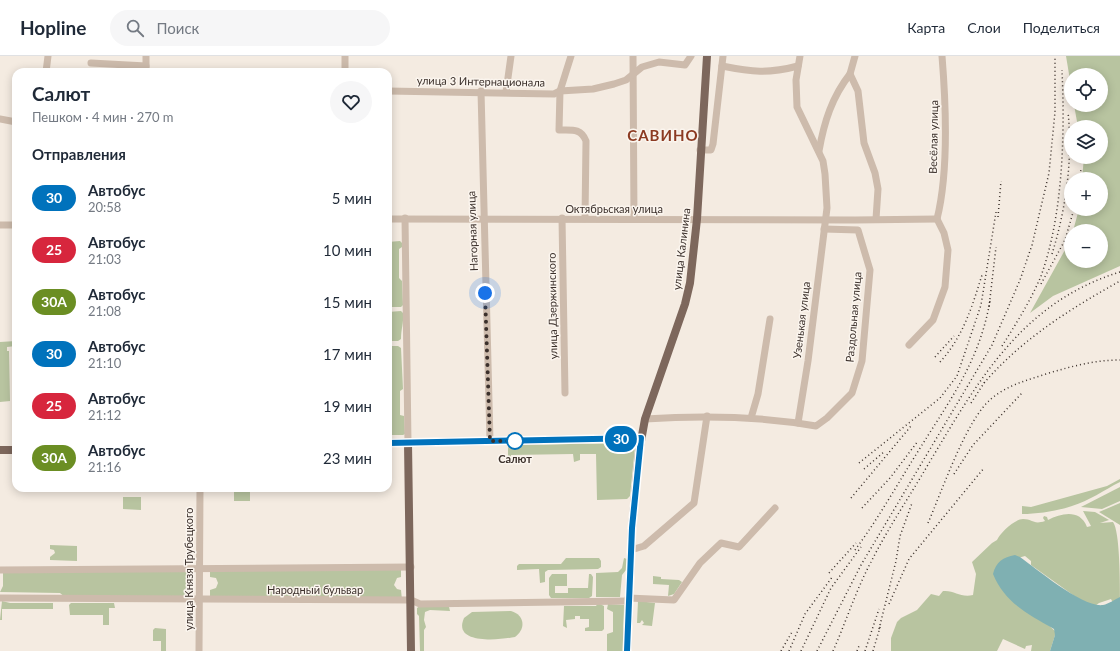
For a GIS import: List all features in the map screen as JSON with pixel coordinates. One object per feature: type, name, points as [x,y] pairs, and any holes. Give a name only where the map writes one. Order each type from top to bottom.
[{"type":"main road","name":"улица Калинина","points":[[627,651],[631,550],[641,438],[645,419],[690,282],[697,219],[700,150],[707,56]]},
{"type":"main road","points":[[392,443],[641,438]]},
{"type":"main road","points":[[408,443],[411,567],[411,651]]},
{"type":"main road","points":[[0,450],[12,450]]},
{"type":"street","points":[[46,68],[48,56]]},
{"type":"street","points":[[146,56],[146,68]]},
{"type":"street","points":[[344,68],[345,56]]},
{"type":"street","points":[[506,92],[511,56]]},
{"type":"street","points":[[570,56],[560,90],[559,130],[578,130],[584,135],[586,141],[585,218]]},
{"type":"street","points":[[633,56],[634,219]]},
{"type":"street","name":"улица 3 Интернационала","points":[[392,91],[554,94],[560,90],[593,89],[614,84],[626,80],[642,66],[659,62],[685,66],[691,56]]},
{"type":"street","points":[[700,150],[712,150],[723,56]]},
{"type":"street","name":"Узенькая улица","points":[[798,423],[808,361],[826,220],[826,174],[819,151],[797,107],[796,80],[800,56]]},
{"type":"street","points":[[819,151],[828,112],[842,85],[850,74],[855,56]]},
{"type":"street","name":"Весёлая улица","points":[[937,219],[943,194],[945,92],[942,56]]},
{"type":"street","points":[[91,63],[137,68]]},
{"type":"street","points":[[722,66],[755,72],[775,72],[798,66]]},
{"type":"street","points":[[850,74],[858,91],[864,143],[875,173],[878,189],[876,219]]},
{"type":"street","name":"Нагорная улица","points":[[480,92],[490,441]]},
{"type":"street","points":[[0,119],[12,121]]},
{"type":"street","name":"Октябрьская улица","points":[[392,218],[826,220],[937,219]]},
{"type":"street","points":[[405,218],[408,443]]},
{"type":"street","name":"улица Дзержинского","points":[[562,218],[565,393]]},
{"type":"street","points":[[909,345],[933,320],[945,287],[948,250],[944,233],[937,219]]},
{"type":"street","points":[[0,225],[12,225]]},
{"type":"street","name":"Раздольная улица","points":[[798,423],[816,426],[827,418],[852,393],[862,361],[870,270],[858,230],[824,229]]},
{"type":"street","points":[[751,418],[758,394],[770,319]]},
{"type":"street","points":[[645,419],[708,416],[751,418],[798,423]]},
{"type":"street","points":[[631,550],[644,546],[694,503],[708,416]]},
{"type":"street","name":"улица Князя Трубецкого","points":[[199,651],[200,492]]},
{"type":"street","name":"Народный бульвар","points":[[0,598],[411,600],[420,604],[628,599],[674,600],[706,556],[721,543],[739,547],[775,508]]},
{"type":"street","name":"Народный бульвар","points":[[0,570],[411,567]]},
{"type":"green space","points":[[1066,56],[1120,56],[1120,266],[1053,296],[1030,313],[1064,252],[1064,268],[1108,268],[1108,224],[1075,224],[1077,216],[1108,216],[1108,172],[1083,172],[1083,164],[1108,164],[1108,120],[1077,120],[1075,112],[1108,112],[1108,68],[1068,68]]},
{"type":"green space","points":[[400,241],[402,243],[402,247],[399,249],[399,278],[402,281],[403,305],[401,307],[392,307],[392,242]]},
{"type":"green space","points":[[401,311],[403,313],[401,339],[398,341],[392,341],[392,312]]},
{"type":"green space","points":[[12,341],[12,346],[7,347],[7,351],[9,351],[10,401],[0,402],[0,342]]},
{"type":"green space","points":[[392,346],[398,346],[401,348],[403,389],[400,391],[400,415],[404,416],[405,434],[392,435]]},
{"type":"green space","points":[[632,443],[635,447],[630,496],[627,499],[597,500],[596,454],[580,454],[580,460],[574,462],[573,454],[511,455],[511,464],[508,461],[508,448],[510,445]]},
{"type":"green space","points":[[1120,479],[1120,482],[1078,504],[1054,511],[1022,514],[1022,506],[1031,507],[1107,486]]},
{"type":"green space","points":[[1120,487],[1120,501],[1102,509],[1081,507]]},
{"type":"green space","points":[[234,492],[250,492],[250,501],[234,501]]},
{"type":"green space","points":[[123,497],[141,497],[141,510],[123,509]]},
{"type":"green space","points":[[1120,503],[1120,525],[1099,512]]},
{"type":"green space","points":[[1083,511],[1095,512],[1109,520],[1100,523],[1113,522],[1117,536],[1119,558],[1120,600],[1113,603],[1111,599],[1095,606],[1087,605],[1031,565],[1031,561],[1025,556],[1018,558],[1040,617],[1056,632],[1050,651],[1031,651],[1032,645],[1026,646],[1025,649],[1003,639],[997,651],[891,651],[891,638],[897,622],[901,618],[917,610],[931,594],[939,596],[943,591],[947,591],[965,596],[973,595],[976,574],[972,562],[997,540],[1004,530],[1016,521],[1023,519],[1041,522],[1045,521],[1043,518],[1044,516],[1047,517],[1048,520],[1065,514],[1070,514],[1080,517],[1087,527],[1091,526]]},
{"type":"green space","points":[[50,545],[77,546],[77,561],[50,560],[50,557],[55,553],[54,550],[50,549]]},
{"type":"green space","points":[[566,558],[599,558],[601,561],[601,567],[598,569],[548,570],[545,572],[545,582],[540,583],[539,569],[517,570],[517,566],[519,564],[561,564]]},
{"type":"green space","points":[[624,558],[627,559],[626,570],[622,575],[620,597],[596,597],[596,573],[618,572],[622,568]]},
{"type":"green space","points":[[190,569],[190,598],[66,598],[60,593],[0,592],[3,586],[3,570]]},
{"type":"green space","points":[[401,569],[401,577],[397,578],[394,585],[397,589],[401,590],[402,600],[210,599],[210,590],[216,588],[218,583],[216,578],[210,577],[210,570]]},
{"type":"green space","points":[[552,574],[567,574],[567,586],[555,586],[555,593],[568,593],[568,588],[588,588],[589,574],[591,574],[593,577],[592,596],[589,598],[551,598],[549,595],[549,578]]},
{"type":"green space","points":[[653,576],[661,577],[661,579],[679,580],[682,582],[674,594],[668,596],[669,585],[653,584]]},
{"type":"green space","points":[[2,601],[10,603],[53,603],[53,609],[2,609],[2,620],[0,620]]},
{"type":"green space","points":[[638,601],[655,603],[652,626],[642,625],[644,623],[642,620],[640,623],[637,623]]},
{"type":"green space","points":[[71,603],[114,603],[115,608],[109,608],[109,625],[103,625],[103,615],[70,615],[69,605]]},
{"type":"green space","points":[[598,603],[604,606],[604,629],[602,631],[585,631],[585,628],[589,627],[589,619],[580,619],[580,616],[575,616],[575,619],[566,620],[567,628],[563,626],[564,606],[596,606]]},
{"type":"green space","points":[[608,604],[624,605],[623,651],[607,651],[607,634],[613,632],[613,612],[607,609]]},
{"type":"green space","points":[[420,606],[449,607],[450,611],[430,610],[425,612],[424,620],[426,627],[424,630],[424,651],[420,651],[419,616],[417,614],[417,608]]},
{"type":"green space","points":[[511,611],[519,616],[522,622],[521,630],[515,637],[479,639],[471,637],[465,633],[462,627],[464,618],[472,612]]},
{"type":"green space","points":[[155,628],[166,629],[166,651],[161,651],[161,641],[153,641],[153,630]]},
{"type":"water","points":[[1015,555],[1020,557],[1060,587],[1094,604],[1107,604],[1120,597],[1120,651],[1050,651],[1055,635],[1054,629],[1018,607],[1004,593],[993,574],[998,563],[1007,557]]},
{"type":"railway","points":[[817,651],[861,565],[992,345],[1020,280],[1032,245],[1049,173],[1055,112],[1055,56]]},
{"type":"railway","points":[[1002,346],[1018,321],[1041,276],[1054,227],[1061,174],[1063,121],[1062,70]]},
{"type":"railway","points":[[1052,254],[1065,202],[1070,148],[1068,112]]},
{"type":"railway","points":[[998,217],[1001,181]]},
{"type":"railway","points":[[859,463],[940,398],[957,376],[981,305],[996,212]]},
{"type":"railway","points":[[1041,284],[1065,240],[1072,216]]},
{"type":"railway","points":[[989,307],[996,247]]},
{"type":"railway","points":[[833,651],[861,584],[878,549],[947,432],[985,374],[1006,348],[1029,324],[1056,303],[1086,285],[1120,272]]},
{"type":"railway","points":[[940,362],[961,332],[982,275]]},
{"type":"railway","points":[[984,383],[1014,352],[1048,326],[1120,281]]},
{"type":"railway","points":[[855,550],[917,453],[971,363],[985,323],[990,301]]},
{"type":"railway","points":[[935,357],[954,336]]},
{"type":"railway","points":[[928,523],[947,475],[964,439],[982,409],[991,399],[1011,386],[1049,373],[1093,362],[1120,360]]},
{"type":"railway","points":[[971,403],[986,380]]},
{"type":"railway","points":[[954,474],[973,445],[1022,393]]},
{"type":"railway","points":[[851,498],[911,426]]},
{"type":"railway","points":[[862,508],[890,478],[918,441]]},
{"type":"railway","points":[[864,469],[885,451]]},
{"type":"railway","points":[[889,604],[909,559],[984,468]]},
{"type":"railway","points":[[879,629],[896,561],[900,536],[912,503]]},
{"type":"railway","points":[[829,573],[856,543]]},
{"type":"railway","points":[[801,651],[831,588],[861,547]]},
{"type":"railway","points":[[789,651],[805,614],[833,576]]},
{"type":"railway","points":[[865,651],[879,609]]},
{"type":"railway","points":[[873,651],[881,624]]},
{"type":"railway","points":[[781,651],[792,632]]},
{"type":"railway","points":[[857,651],[859,646]]},
{"type":"bus line","name":"30","points":[[392,443],[641,438],[632,528],[627,651]]},
{"type":"place","name":"Салют","points":[[515,441]]},
{"type":"district","name":"САВИНО","points":[[663,135]]},
{"type":"route","points":[[485,293],[490,441],[520,441],[515,441]]}]
